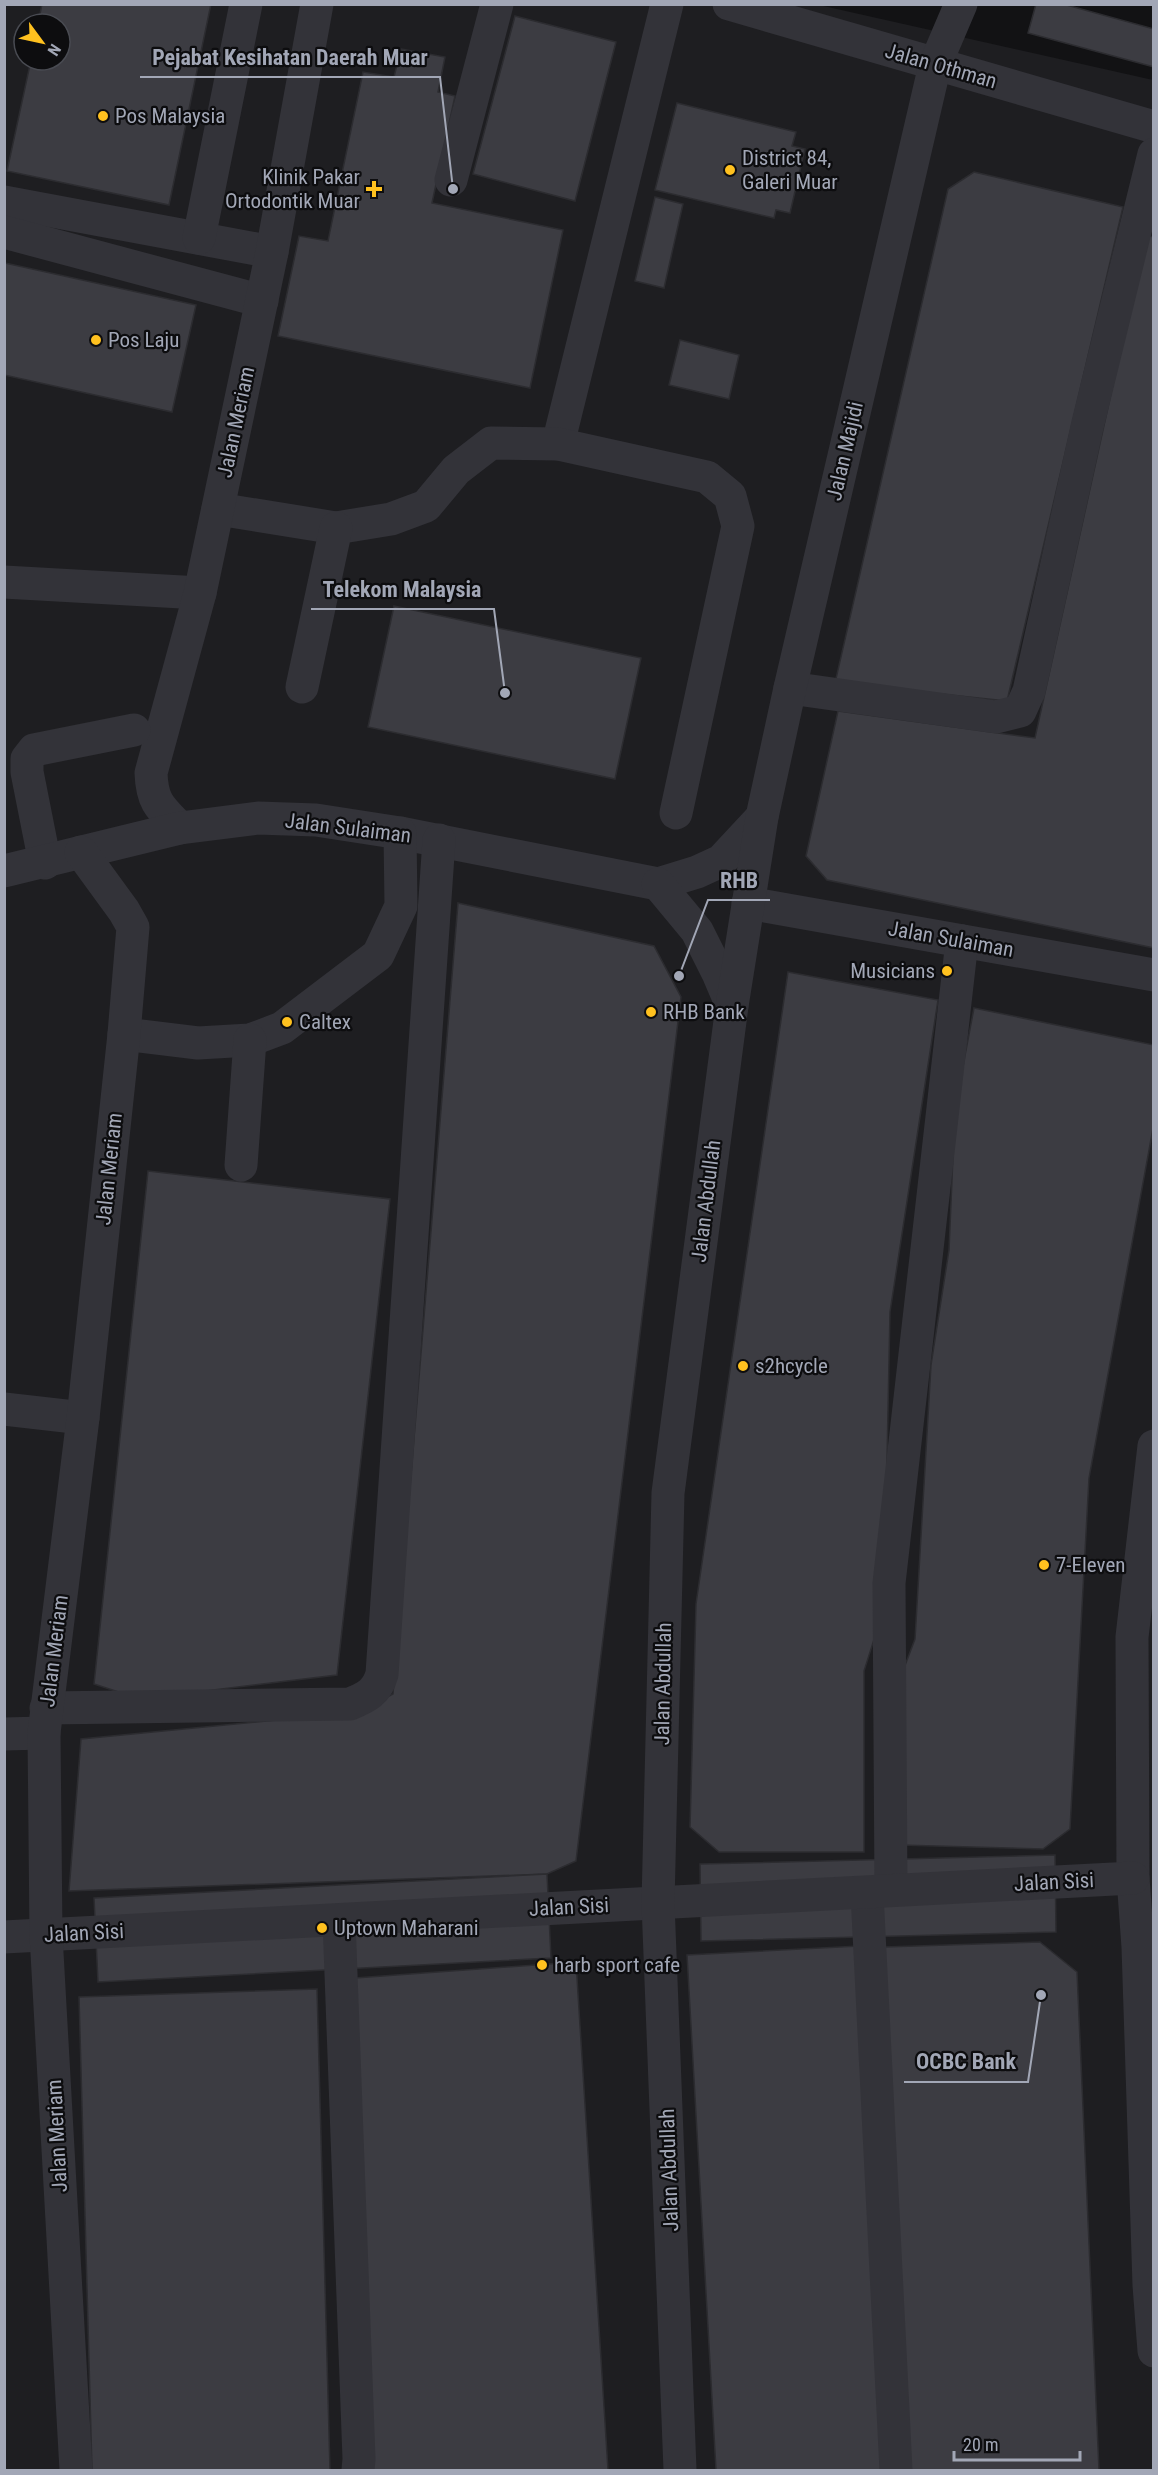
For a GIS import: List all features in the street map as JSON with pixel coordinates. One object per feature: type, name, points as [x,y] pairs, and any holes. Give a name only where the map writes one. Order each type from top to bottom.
[{"type":"street","points":[[199,238],[246,4]]},
{"type":"street","name":"Jalan Meriam","points":[[180,828],[158,806],[152,791],[151,773],[200,593],[272,252],[317,4]]},
{"type":"street","points":[[452,180],[497,4]]},
{"type":"street","points":[[558,444],[667,4]]},
{"type":"street","name":"Jalan Othman","points":[[729,4],[1154,127]]},
{"type":"street","name":"Jalan Majidi","points":[[747,903],[762,817],[790,688],[935,65],[961,4]]},
{"type":"street","points":[[790,688],[996,717],[1020,711],[1029,691],[1087,427],[1154,154]]},
{"type":"street","points":[[4,202],[272,252]]},
{"type":"street","points":[[4,232],[262,301]]},
{"type":"street","points":[[218,509],[336,528],[391,519],[426,506],[456,470],[491,443],[558,444],[707,477],[730,496],[738,526],[676,813]]},
{"type":"street","points":[[302,687],[336,528]]},
{"type":"street","points":[[4,582],[200,593]]},
{"type":"street","points":[[45,863],[27,772],[27,759],[34,750],[134,730]]},
{"type":"street","points":[[732,1006],[697,932],[658,885],[722,861],[762,817]]},
{"type":"street","name":"Jalan Sulaiman","points":[[4,871],[45,863],[180,828],[258,818],[316,820],[400,833],[658,885]]},
{"type":"street","points":[[124,1034],[198,1043],[250,1040],[282,1028],[378,955],[400,906],[400,833]]},
{"type":"street","points":[[4,1734],[45,1721],[350,1704],[366,1697],[378,1687],[382,1674],[440,840]]},
{"type":"street","name":"Jalan Meriam","points":[[76,2470],[46,1935],[45,1721],[83,1418],[124,1034],[133,927],[81,852]]},
{"type":"street","name":"Jalan Sulaiman","points":[[747,903],[1154,975]]},
{"type":"street","name":"Jalan Abdullah","points":[[681,2470],[658,1903],[668,1493],[747,903]]},
{"type":"street","points":[[896,2470],[879,1892],[890,1584],[962,941]]},
{"type":"street","points":[[241,1165],[250,1040]]},
{"type":"street","points":[[4,1409],[83,1418]]},
{"type":"street","points":[[1154,1446],[1133,1878],[1146,1947],[1154,2351]]},
{"type":"street","name":"Jalan Sisi","points":[[4,1937],[1133,1878]]},
{"type":"street","points":[[339,1920],[358,2470]]},
{"type":"shaded area","points":[[5,5],[819,5],[1153,80],[1153,2470],[5,2470]]},
{"type":"building","name":"Pos Malaysia","points":[[42,4],[211,4],[169,205],[7,171],[28,72],[72,72],[72,12],[40,12]]},
{"type":"building","points":[[1036,4],[1063,4],[1154,29],[1154,67],[1028,33]]},
{"type":"building","points":[[515,16],[616,42],[575,201],[473,174]]},
{"type":"building","points":[[401,49],[445,57],[438,92],[455,96],[432,203],[563,230],[530,388],[278,336],[299,236],[328,241],[363,72],[394,77]]},
{"type":"building","name":"District 84, Galeri Muar","points":[[677,103],[796,132],[792,146],[805,149],[790,213],[776,210],[774,218],[655,190]]},
{"type":"building","points":[[974,172],[1123,207],[1007,701],[835,683],[948,189]]},
{"type":"building","points":[[655,197],[683,204],[664,288],[635,281]]},
{"type":"building","points":[[1146,235],[1154,237],[1154,948],[827,880],[806,856],[838,711],[1035,738]]},
{"type":"building","name":"Pos Laju","points":[[5,263],[196,305],[172,412],[4,375]]},
{"type":"building","points":[[680,340],[739,355],[729,399],[669,385]]},
{"type":"building","points":[[394,606],[641,658],[615,779],[368,727]]},
{"type":"building","points":[[458,903],[654,946],[681,997],[576,1861],[547,1874],[69,1891],[81,1739],[358,1712],[393,1694]]},
{"type":"building","points":[[788,972],[938,1000],[890,1312],[884,1608],[864,1671],[864,1852],[719,1852],[690,1827],[696,1604]]},
{"type":"building","points":[[974,1008],[1154,1045],[1154,1123],[1089,1478],[1070,1829],[1043,1849],[899,1845],[893,1697],[915,1639],[931,1365],[949,1250],[955,1108]]},
{"type":"building","points":[[148,1171],[390,1199],[337,1675],[140,1699],[94,1684]]},
{"type":"building","points":[[1055,1855],[1056,1932],[701,1941],[700,1864]]},
{"type":"building","name":"Uptown Maharani","points":[[547,1874],[551,1958],[98,1982],[94,1898]]},
{"type":"building","points":[[1040,1942],[1077,1972],[1099,2470],[907,2470],[884,1947]]},
{"type":"building","points":[[859,1946],[891,2470],[716,2470],[687,1955]]},
{"type":"building","points":[[576,1962],[608,2470],[373,2470],[355,1978]]},
{"type":"building","points":[[317,1989],[330,2470],[92,2470],[79,1997]]},
{"type":"place","name":"Pos Malaysia","points":[[103,116]]},
{"type":"place","name":"District 84, Galeri Muar","points":[[730,170]]},
{"type":"place","name":"Klinik Pakar Ortodontik Muar","points":[[374,189]]},
{"type":"place","name":"Pejabat Kesihatan Daerah Muar","points":[[453,189]]},
{"type":"place","name":"Pos Laju","points":[[96,340]]},
{"type":"place","name":"Telekom Malaysia","points":[[505,693]]},
{"type":"place","name":"Musicians","points":[[947,971]]},
{"type":"place","name":"RHB","points":[[679,976]]},
{"type":"place","name":"RHB Bank","points":[[651,1012]]},
{"type":"place","name":"Caltex","points":[[287,1022]]},
{"type":"place","name":"s2hcycle","points":[[743,1366]]},
{"type":"place","name":"7-Eleven","points":[[1044,1565]]},
{"type":"place","name":"Uptown Maharani","points":[[322,1928]]},
{"type":"place","name":"harb sport cafe","points":[[542,1965]]},
{"type":"place","name":"OCBC Bank","points":[[1041,1995]]}]
